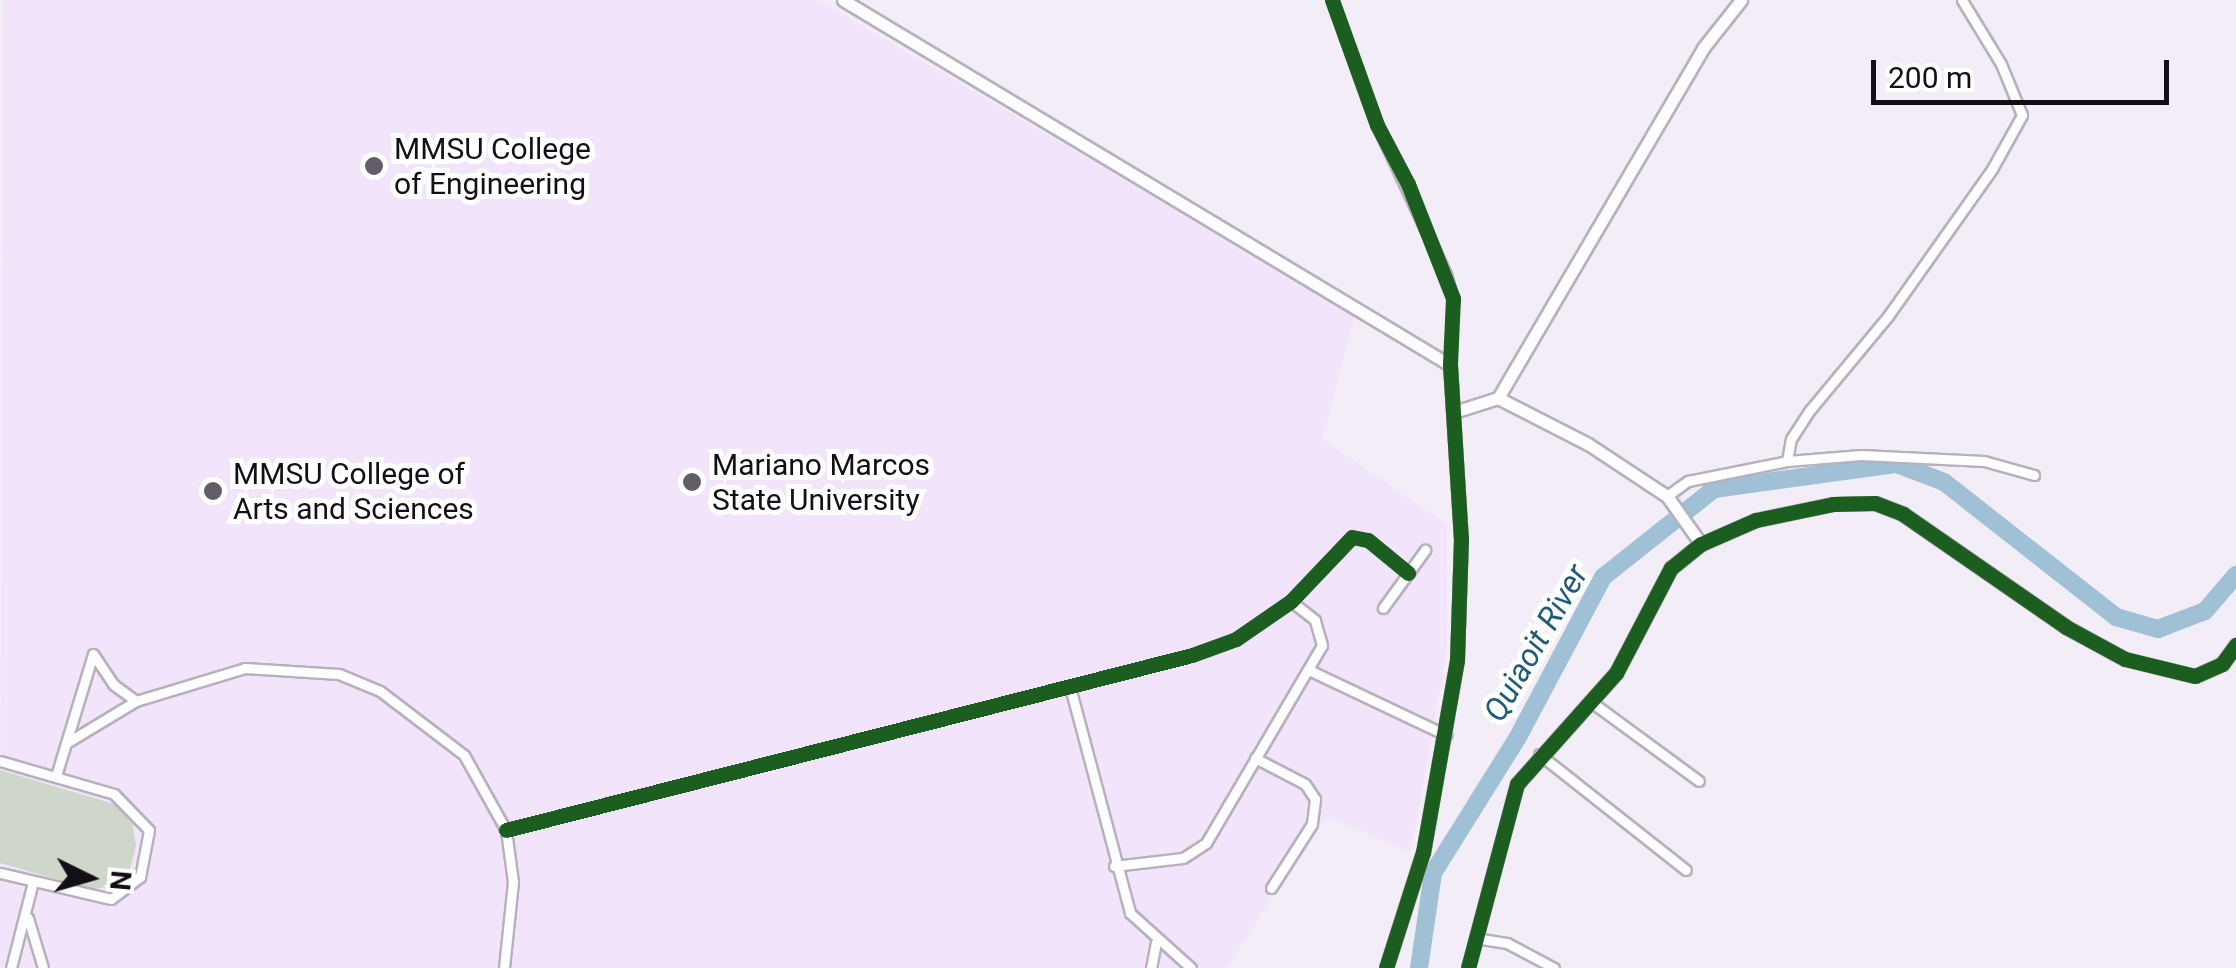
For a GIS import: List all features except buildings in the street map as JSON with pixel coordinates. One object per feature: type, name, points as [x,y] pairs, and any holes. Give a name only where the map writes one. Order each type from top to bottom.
[{"type":"street","points":[[843,0],[1450,365]]},
{"type":"street","points":[[1332,0],[1377,125],[1446,274],[1453,298],[1450,365],[1461,596],[1449,736],[1423,852],[1386,968]]},
{"type":"street","points":[[1454,412],[1498,398],[1703,48],[1741,0]]},
{"type":"street","points":[[1786,461],[1791,439],[1810,410],[1854,364],[1992,169],[2022,115],[2001,64],[1962,0]]},
{"type":"street","points":[[1498,398],[1588,444],[1671,501],[1699,540]]},
{"type":"street","points":[[1671,501],[1688,482],[1786,461],[1900,453],[1984,461],[2034,476]]},
{"type":"street","points":[[1468,968],[1509,797],[1538,754],[1590,702],[1631,650],[1658,584],[1699,540],[1756,520],[1833,504],[1875,503],[1903,514],[2066,627],[2125,658],[2196,676],[2222,664],[2236,646]]},
{"type":"street","points":[[506,830],[1070,687],[1236,640],[1290,601],[1352,536],[1368,540],[1408,573]]},
{"type":"street","points":[[1384,608],[1425,550]]},
{"type":"street","points":[[1114,866],[1183,858],[1206,843],[1309,670],[1323,636],[1316,620],[1290,601]]},
{"type":"street","points":[[56,776],[93,654],[114,685],[136,700]]},
{"type":"street","points":[[68,742],[136,700],[245,668],[339,674],[380,691],[464,755],[506,830],[513,882],[512,946],[504,968]]},
{"type":"street","points":[[1309,670],[1449,736]]},
{"type":"street","points":[[1070,687],[1114,866],[1130,913],[1156,942],[1191,968]]},
{"type":"street","points":[[1590,702],[1700,781]]},
{"type":"street","points":[[1538,754],[1686,870]]},
{"type":"street","points":[[1256,758],[1305,784],[1316,811],[1271,888]]},
{"type":"street","points":[[0,760],[114,794],[135,808],[149,830],[146,864],[128,892],[111,898],[0,874]]},
{"type":"street","points":[[11,968],[33,882]]},
{"type":"street","points":[[27,916],[43,968]]},
{"type":"street","points":[[1475,938],[1507,943],[1554,968]]},
{"type":"street","points":[[1151,968],[1156,942]]},
{"type":"shaded area","name":"Mariano Marcos State University","points":[[3,0],[818,0],[1355,315],[1322,439],[1447,525],[1447,648],[1411,852],[1326,816],[1226,968],[0,968]]},
{"type":"shaded area","points":[[0,770],[114,804],[132,822],[136,846],[130,869],[111,887],[91,889],[0,863]]},
{"type":"waterway","name":"Quiaoit River","points":[[1419,968],[1433,873],[1518,737],[1603,577],[1714,489],[1897,464],[1944,482],[2116,617],[2158,629],[2205,611],[2236,575]]},
{"type":"cycle path","points":[[1332,0],[1377,125],[1408,184],[1453,298],[1450,365],[1461,539],[1457,660],[1423,852],[1386,968]]},
{"type":"cycle path","points":[[1468,968],[1517,784],[1616,673],[1671,568],[1701,544],[1756,520],[1833,504],[1875,503],[1903,514],[2066,627],[2125,659],[2195,676],[2222,664],[2236,645]]},
{"type":"cycle path","points":[[506,830],[1192,655],[1236,639],[1291,601],[1352,537],[1368,540],[1408,573]]},
{"type":"place","name":"MMSU College of Engineering","points":[[374,166]]},
{"type":"place","name":"Mariano Marcos State University","points":[[692,482]]},
{"type":"place","name":"MMSU College of Arts and Sciences","points":[[213,491]]}]
